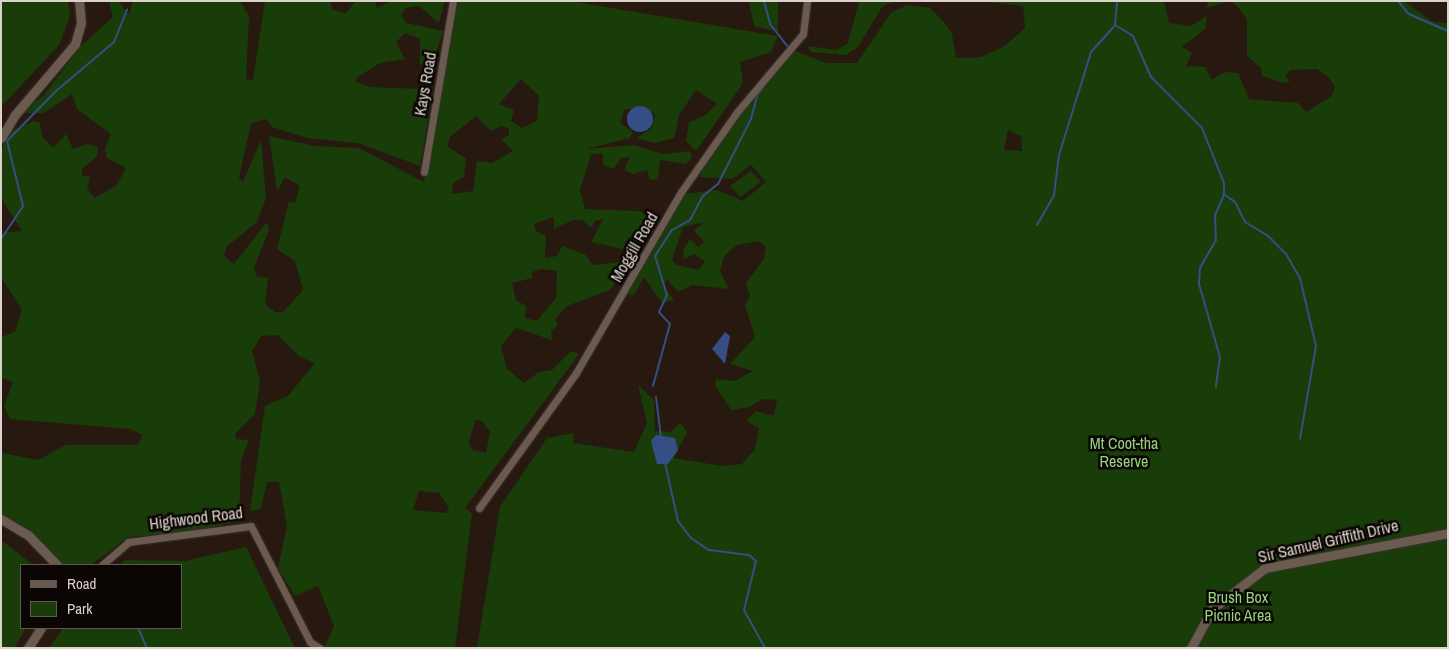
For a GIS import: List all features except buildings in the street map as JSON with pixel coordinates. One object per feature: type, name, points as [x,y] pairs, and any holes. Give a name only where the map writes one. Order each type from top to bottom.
[{"type":"main road","points":[[1,138],[14,116],[75,44],[81,23],[79,1]]},
{"type":"main road","points":[[1,519],[28,536],[54,563]]},
{"type":"main road","name":"Sir Samuel Griffith Drive","points":[[1191,648],[1212,609],[1265,568],[1448,533]]},
{"type":"main road","points":[[28,648],[40,629]]},
{"type":"street","name":"Kays Road","points":[[424,172],[453,1]]},
{"type":"street","name":"Moggill Road","points":[[480,508],[576,373],[682,192],[737,112],[803,34],[807,1]]},
{"type":"street","name":"Highwood Road","points":[[103,564],[128,542],[251,526],[310,642],[320,648]]},
{"type":"green space","points":[[1,1],[68,1],[70,16],[59,45],[1,107]]},
{"type":"green space","points":[[109,1],[118,1],[129,14],[133,1],[240,1],[249,16],[246,79],[253,80],[265,1],[330,1],[332,9],[345,14],[356,1],[375,1],[377,8],[391,1],[445,1],[439,23],[419,6],[406,8],[401,15],[406,23],[443,31],[431,68],[420,64],[420,39],[405,33],[396,42],[405,59],[380,63],[356,78],[356,82],[371,87],[420,89],[432,95],[420,166],[358,143],[307,138],[272,127],[266,119],[251,123],[239,178],[243,182],[261,140],[266,198],[257,222],[226,247],[224,256],[234,264],[267,222],[269,230],[254,268],[257,277],[268,278],[265,304],[275,312],[283,312],[303,290],[295,261],[277,249],[289,201],[295,203],[300,186],[285,177],[277,191],[269,136],[314,146],[359,148],[424,182],[455,1],[570,1],[778,36],[771,52],[740,62],[743,83],[696,151],[686,141],[689,122],[704,116],[717,104],[696,90],[679,115],[674,138],[655,143],[636,138],[651,129],[655,114],[642,107],[624,110],[620,123],[633,132],[630,138],[586,149],[633,145],[663,154],[690,151],[692,157],[686,164],[660,160],[658,179],[650,180],[647,170],[633,174],[624,170],[630,157],[621,158],[614,169],[603,165],[603,154],[591,154],[580,190],[585,209],[638,211],[654,217],[635,245],[627,250],[591,242],[603,219],[595,221],[591,228],[582,220],[573,220],[554,229],[554,217],[534,224],[536,231],[546,236],[545,258],[557,256],[562,246],[586,255],[593,265],[630,261],[610,290],[567,306],[555,319],[558,326],[551,331],[552,340],[516,328],[501,346],[507,369],[524,383],[539,372],[552,370],[571,351],[579,354],[465,508],[472,514],[455,648],[324,648],[334,626],[318,586],[295,596],[278,568],[287,526],[279,482],[267,482],[261,509],[250,511],[265,406],[288,396],[315,363],[300,357],[278,335],[261,336],[252,351],[260,381],[255,414],[235,434],[236,439],[249,440],[241,460],[239,521],[187,532],[128,537],[92,564],[60,564],[18,523],[1,515],[1,453],[38,460],[66,445],[137,445],[143,435],[130,429],[10,419],[4,406],[13,382],[1,378],[1,337],[15,332],[22,310],[1,277],[1,233],[22,231],[1,198],[1,152],[7,133],[34,121],[40,123],[42,136],[53,148],[66,134],[73,149],[87,144],[98,147],[97,156],[81,170],[83,176],[90,177],[87,188],[94,198],[116,186],[126,168],[107,158],[105,149],[111,134],[77,109],[72,94],[44,113],[19,113],[44,95],[80,47],[113,17]],"holes":[[[521,79],[539,96],[537,121],[522,128],[511,121],[514,110],[499,104]],[[476,116],[491,131],[501,126],[509,128],[509,135],[501,139],[513,151],[492,163],[477,161],[473,191],[452,194],[453,183],[464,177],[466,159],[447,146],[450,137]],[[541,269],[557,271],[556,298],[537,321],[525,318],[526,306],[516,300],[512,283],[532,278],[532,272]],[[475,420],[482,421],[490,432],[486,453],[472,450],[469,443]],[[419,491],[439,493],[449,507],[446,513],[413,510]]]},
{"type":"green space","points":[[749,1],[778,1],[778,32],[754,26]]},
{"type":"green space","points":[[859,1],[894,1],[882,7],[858,47],[846,55],[811,52],[807,46],[837,50],[848,43]]},
{"type":"green space","name":"Mt Coot-tha Reserve","points":[[979,1],[1164,1],[1169,23],[1191,26],[1207,16],[1205,29],[1182,47],[1192,53],[1186,66],[1205,67],[1212,80],[1225,72],[1238,73],[1249,99],[1298,103],[1306,112],[1332,96],[1335,86],[1326,75],[1317,69],[1290,70],[1285,77],[1290,81],[1283,83],[1262,76],[1261,68],[1247,56],[1247,19],[1239,8],[1230,1],[1404,1],[1433,22],[1448,23],[1448,648],[477,648],[500,507],[547,438],[574,433],[573,443],[634,452],[647,423],[638,385],[654,400],[655,431],[670,432],[680,423],[687,432],[674,458],[722,466],[742,464],[755,449],[759,428],[746,421],[756,411],[774,416],[777,400],[762,399],[750,407],[731,410],[715,385],[716,379],[735,381],[753,371],[730,364],[755,337],[745,305],[750,296],[746,283],[764,259],[766,247],[759,241],[737,245],[724,256],[720,271],[729,289],[692,285],[678,292],[668,280],[662,284],[674,300],[662,303],[644,277],[634,295],[627,295],[685,194],[717,190],[743,201],[766,182],[751,165],[732,179],[700,177],[708,154],[793,50],[826,63],[857,63],[891,13],[907,5],[930,8],[944,22],[952,34],[956,58],[981,57],[1005,46],[1025,28],[1023,6]],"holes":[[[1008,130],[1021,136],[1022,151],[1004,150]],[[704,222],[694,231],[704,242],[698,247],[690,239],[683,250],[684,259],[694,254],[705,261],[699,270],[676,265],[672,260],[683,227]]]},
{"type":"green space","points":[[1208,1],[1230,1],[1207,8]]},
{"type":"green space","points":[[751,171],[761,182],[740,197],[730,186]]},
{"type":"green space","points":[[1,540],[32,564],[20,564],[20,629],[25,629],[14,648],[1,648]]},
{"type":"green space","points":[[246,547],[295,648],[49,648],[62,629],[182,629],[182,564],[120,564],[125,560],[185,561]]},
{"type":"water","points":[[640,106],[649,110],[653,119],[649,128],[640,132],[631,128],[627,119],[631,110]]},
{"type":"water","points":[[725,332],[730,336],[725,364],[712,349]]},
{"type":"water","points":[[656,435],[675,438],[678,450],[668,464],[657,464],[651,441]]},
{"type":"waterway","points":[[764,1],[770,24],[789,48]]},
{"type":"waterway","points":[[1037,225],[1054,195],[1059,155],[1091,52],[1115,25],[1117,1]]},
{"type":"waterway","points":[[1398,1],[1409,14],[1448,31]]},
{"type":"waterway","points":[[1,239],[23,206],[7,141],[56,91],[114,42],[127,9]]},
{"type":"waterway","points":[[1115,25],[1133,36],[1151,77],[1202,128],[1224,183],[1224,195],[1215,215],[1216,240],[1200,268],[1199,284],[1220,357],[1216,387]]},
{"type":"waterway","points":[[653,386],[670,324],[659,312],[667,295],[655,256],[672,230],[690,220],[703,196],[718,184],[751,119],[757,96],[769,79]]},
{"type":"waterway","points":[[1225,195],[1235,202],[1245,222],[1267,235],[1286,254],[1300,278],[1316,346],[1300,439]]},
{"type":"waterway","points":[[656,397],[661,436]]},
{"type":"waterway","points":[[665,463],[678,521],[691,538],[709,550],[749,555],[756,561],[744,610],[765,648]]},
{"type":"waterway","points":[[138,629],[147,648]]},
{"type":"park label","name":"Brush Box Picnic Area","points":[[1238,606]]}]
